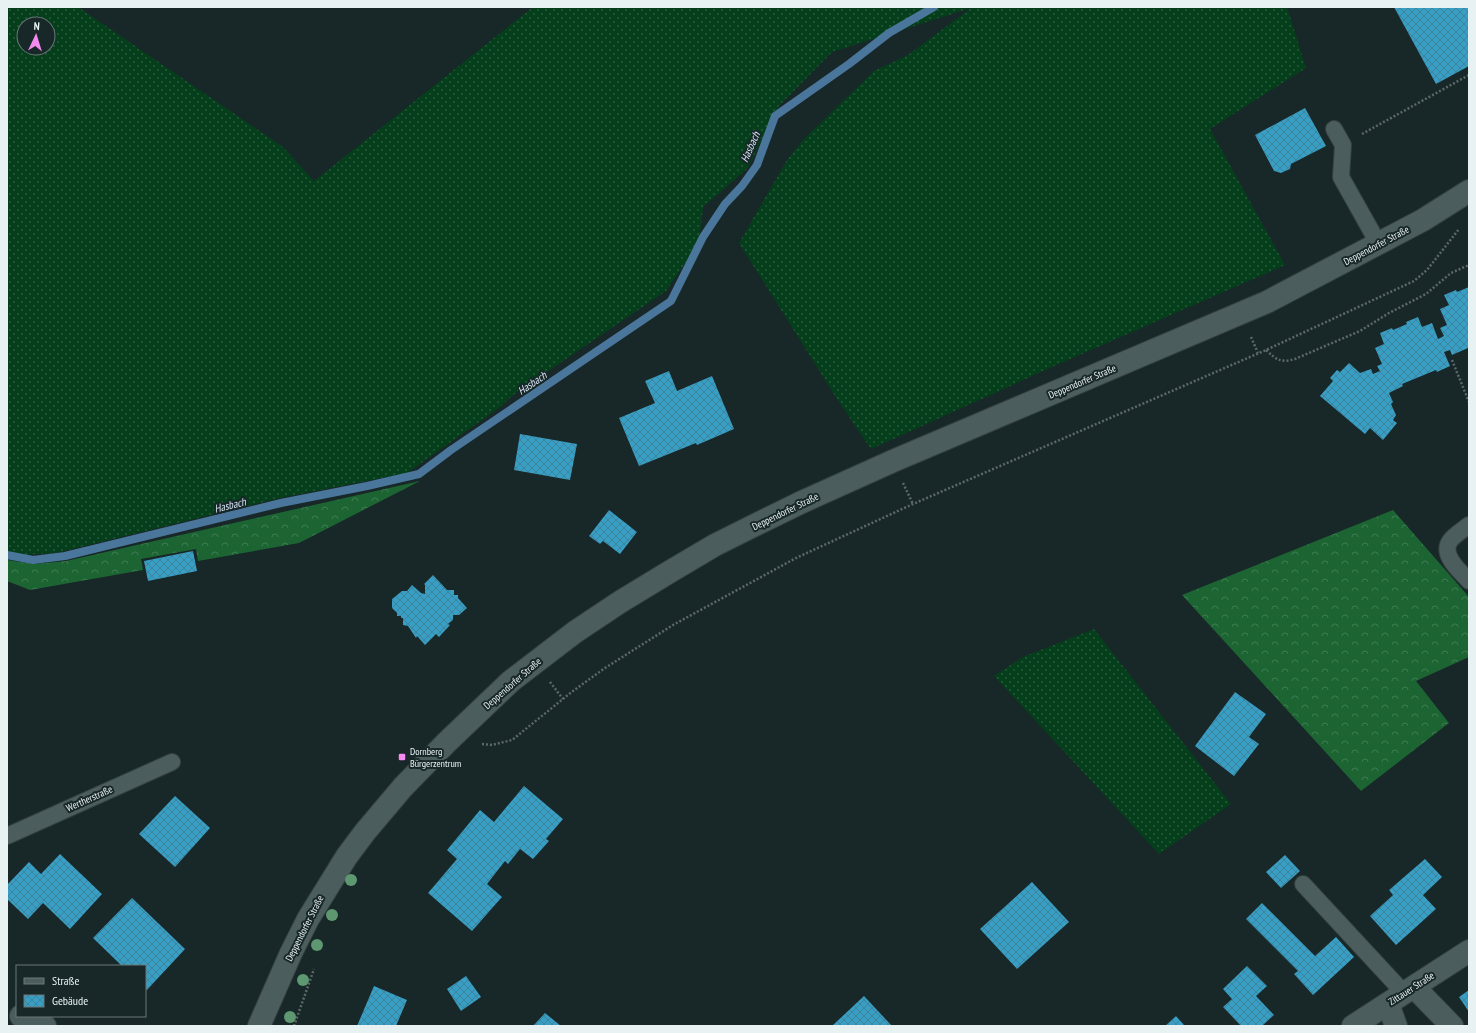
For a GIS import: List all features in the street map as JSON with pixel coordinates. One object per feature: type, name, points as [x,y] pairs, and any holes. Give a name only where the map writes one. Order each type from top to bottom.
[{"type":"street","name":"Deppendorfer Straße","points":[[259,1026],[291,953],[308,919],[347,856],[365,832],[390,802],[447,742],[511,681],[575,632],[620,602],[715,546],[802,502],[893,461],[1267,302],[1423,220],[1469,191]]},
{"type":"street","name":"Zittauer Straße","points":[[1353,1026],[1469,951]]},
{"type":"street","points":[[1396,1026],[1402,994],[1452,1026]]},
{"type":"street","points":[[23,1017],[45,1026]]},
{"type":"lane","points":[[1334,129],[1343,144],[1341,177],[1378,243]]},
{"type":"lane","points":[[1469,525],[1450,541],[1448,547],[1448,555],[1469,581]]},
{"type":"lane","name":"Wertherstraße","points":[[7,836],[172,762]]},
{"type":"lane","points":[[1304,884],[1402,994]]},
{"type":"path","points":[[1343,144],[1469,75]]},
{"type":"path","points":[[447,742],[492,745],[512,740],[605,668],[673,625],[796,558],[913,504],[1266,350],[1414,281],[1428,270],[1463,224]]},
{"type":"path","points":[[1266,350],[1281,361],[1286,362],[1295,359],[1360,331],[1389,313],[1426,294],[1451,273],[1469,265]]},
{"type":"path","points":[[1452,360],[1469,402]]},
{"type":"green space","points":[[7,7],[78,7],[283,147],[314,181],[533,7],[1287,7],[1306,68],[1210,129],[1285,265],[1061,363],[871,449],[837,399],[739,243],[787,160],[804,139],[874,71],[908,55],[971,8],[832,52],[778,107],[748,168],[703,207],[699,243],[666,291],[513,395],[499,408],[407,473],[280,498],[56,553],[22,555],[7,552]]},
{"type":"green space","points":[[420,481],[299,543],[198,561],[196,549],[141,559],[143,570],[30,590],[7,581],[7,560],[34,564],[66,561]]},
{"type":"green space","points":[[1393,510],[1469,597],[1469,657],[1416,681],[1449,723],[1361,791],[1182,595]]},
{"type":"green space","points":[[1094,629],[1231,804],[1159,854],[994,676],[1023,657]]},
{"type":"building","points":[[1394,7],[1469,7],[1469,66],[1436,84]]},
{"type":"building","points":[[1305,108],[1326,146],[1291,164],[1290,169],[1281,173],[1274,171],[1255,135]]},
{"type":"building","points":[[1469,287],[1468,348],[1452,355],[1450,350],[1444,352],[1450,366],[1402,384],[1403,386],[1389,393],[1393,402],[1391,404],[1396,415],[1393,420],[1397,423],[1383,440],[1370,428],[1365,434],[1320,396],[1333,381],[1330,378],[1337,370],[1340,372],[1349,363],[1360,373],[1371,369],[1373,374],[1380,371],[1377,366],[1382,364],[1375,348],[1384,344],[1380,333],[1392,328],[1393,330],[1418,317],[1422,327],[1432,323],[1438,339],[1444,336],[1440,328],[1447,325],[1440,309],[1449,305],[1444,295]]},
{"type":"building","points":[[669,371],[677,391],[712,376],[734,429],[697,445],[696,443],[639,466],[619,418],[655,403],[645,381]]},
{"type":"building","points":[[520,434],[577,444],[570,480],[514,470]]},
{"type":"building","points":[[609,510],[637,532],[620,554],[603,541],[600,544],[589,536]]},
{"type":"building","points":[[193,551],[197,571],[148,581],[144,561]]},
{"type":"building","points":[[433,575],[447,590],[454,590],[454,595],[458,595],[458,598],[467,608],[459,615],[453,615],[453,620],[448,624],[450,625],[439,637],[436,634],[425,645],[417,636],[416,638],[408,626],[403,625],[403,618],[401,618],[401,616],[397,616],[397,613],[392,608],[392,599],[402,591],[407,591],[412,585],[421,593],[425,594],[424,584]]},
{"type":"building","points":[[1235,692],[1266,714],[1249,737],[1259,744],[1234,776],[1195,746]]},
{"type":"building","points":[[524,786],[563,819],[546,839],[549,841],[533,859],[520,849],[508,864],[505,861],[487,884],[502,897],[472,931],[428,893],[457,859],[447,850],[480,810],[494,822]]},
{"type":"building","points":[[175,796],[210,828],[175,867],[139,834]]},
{"type":"building","points":[[60,854],[102,894],[70,929],[43,903],[28,919],[7,899],[7,885],[29,862],[41,874]]},
{"type":"building","points":[[1285,855],[1300,871],[1281,888],[1266,872]]},
{"type":"building","points":[[1425,859],[1442,877],[1423,895],[1436,909],[1396,945],[1370,916],[1393,895],[1389,890]]},
{"type":"building","points":[[1032,882],[1069,922],[1017,969],[980,929]]},
{"type":"building","points":[[132,898],[185,949],[147,990],[146,965],[121,965],[93,938]]},
{"type":"building","points":[[1262,903],[1315,956],[1336,937],[1354,957],[1313,995],[1294,974],[1298,971],[1246,919]]},
{"type":"building","points":[[1247,966],[1267,986],[1256,996],[1274,1015],[1262,1026],[1241,1026],[1223,1007],[1232,999],[1223,989]]},
{"type":"building","points":[[466,976],[481,997],[461,1011],[447,989]]},
{"type":"building","points":[[374,986],[407,1000],[396,1026],[357,1026]]},
{"type":"building","points":[[1469,990],[1469,1012],[1459,997]]},
{"type":"building","points":[[864,996],[892,1026],[832,1026]]},
{"type":"building","points":[[545,1013],[561,1026],[533,1026]]},
{"type":"building","points":[[1176,1016],[1185,1026],[1165,1026]]},
{"type":"waterway","name":"Hasbach","points":[[7,555],[33,560],[65,556],[281,503],[419,474],[451,450],[671,301],[703,237],[725,204],[742,186],[757,165],[775,116],[849,64],[889,33],[934,7]]},
{"type":"place","name":"Dornberg Bürgerzentrum","points":[[402,757]]}]
